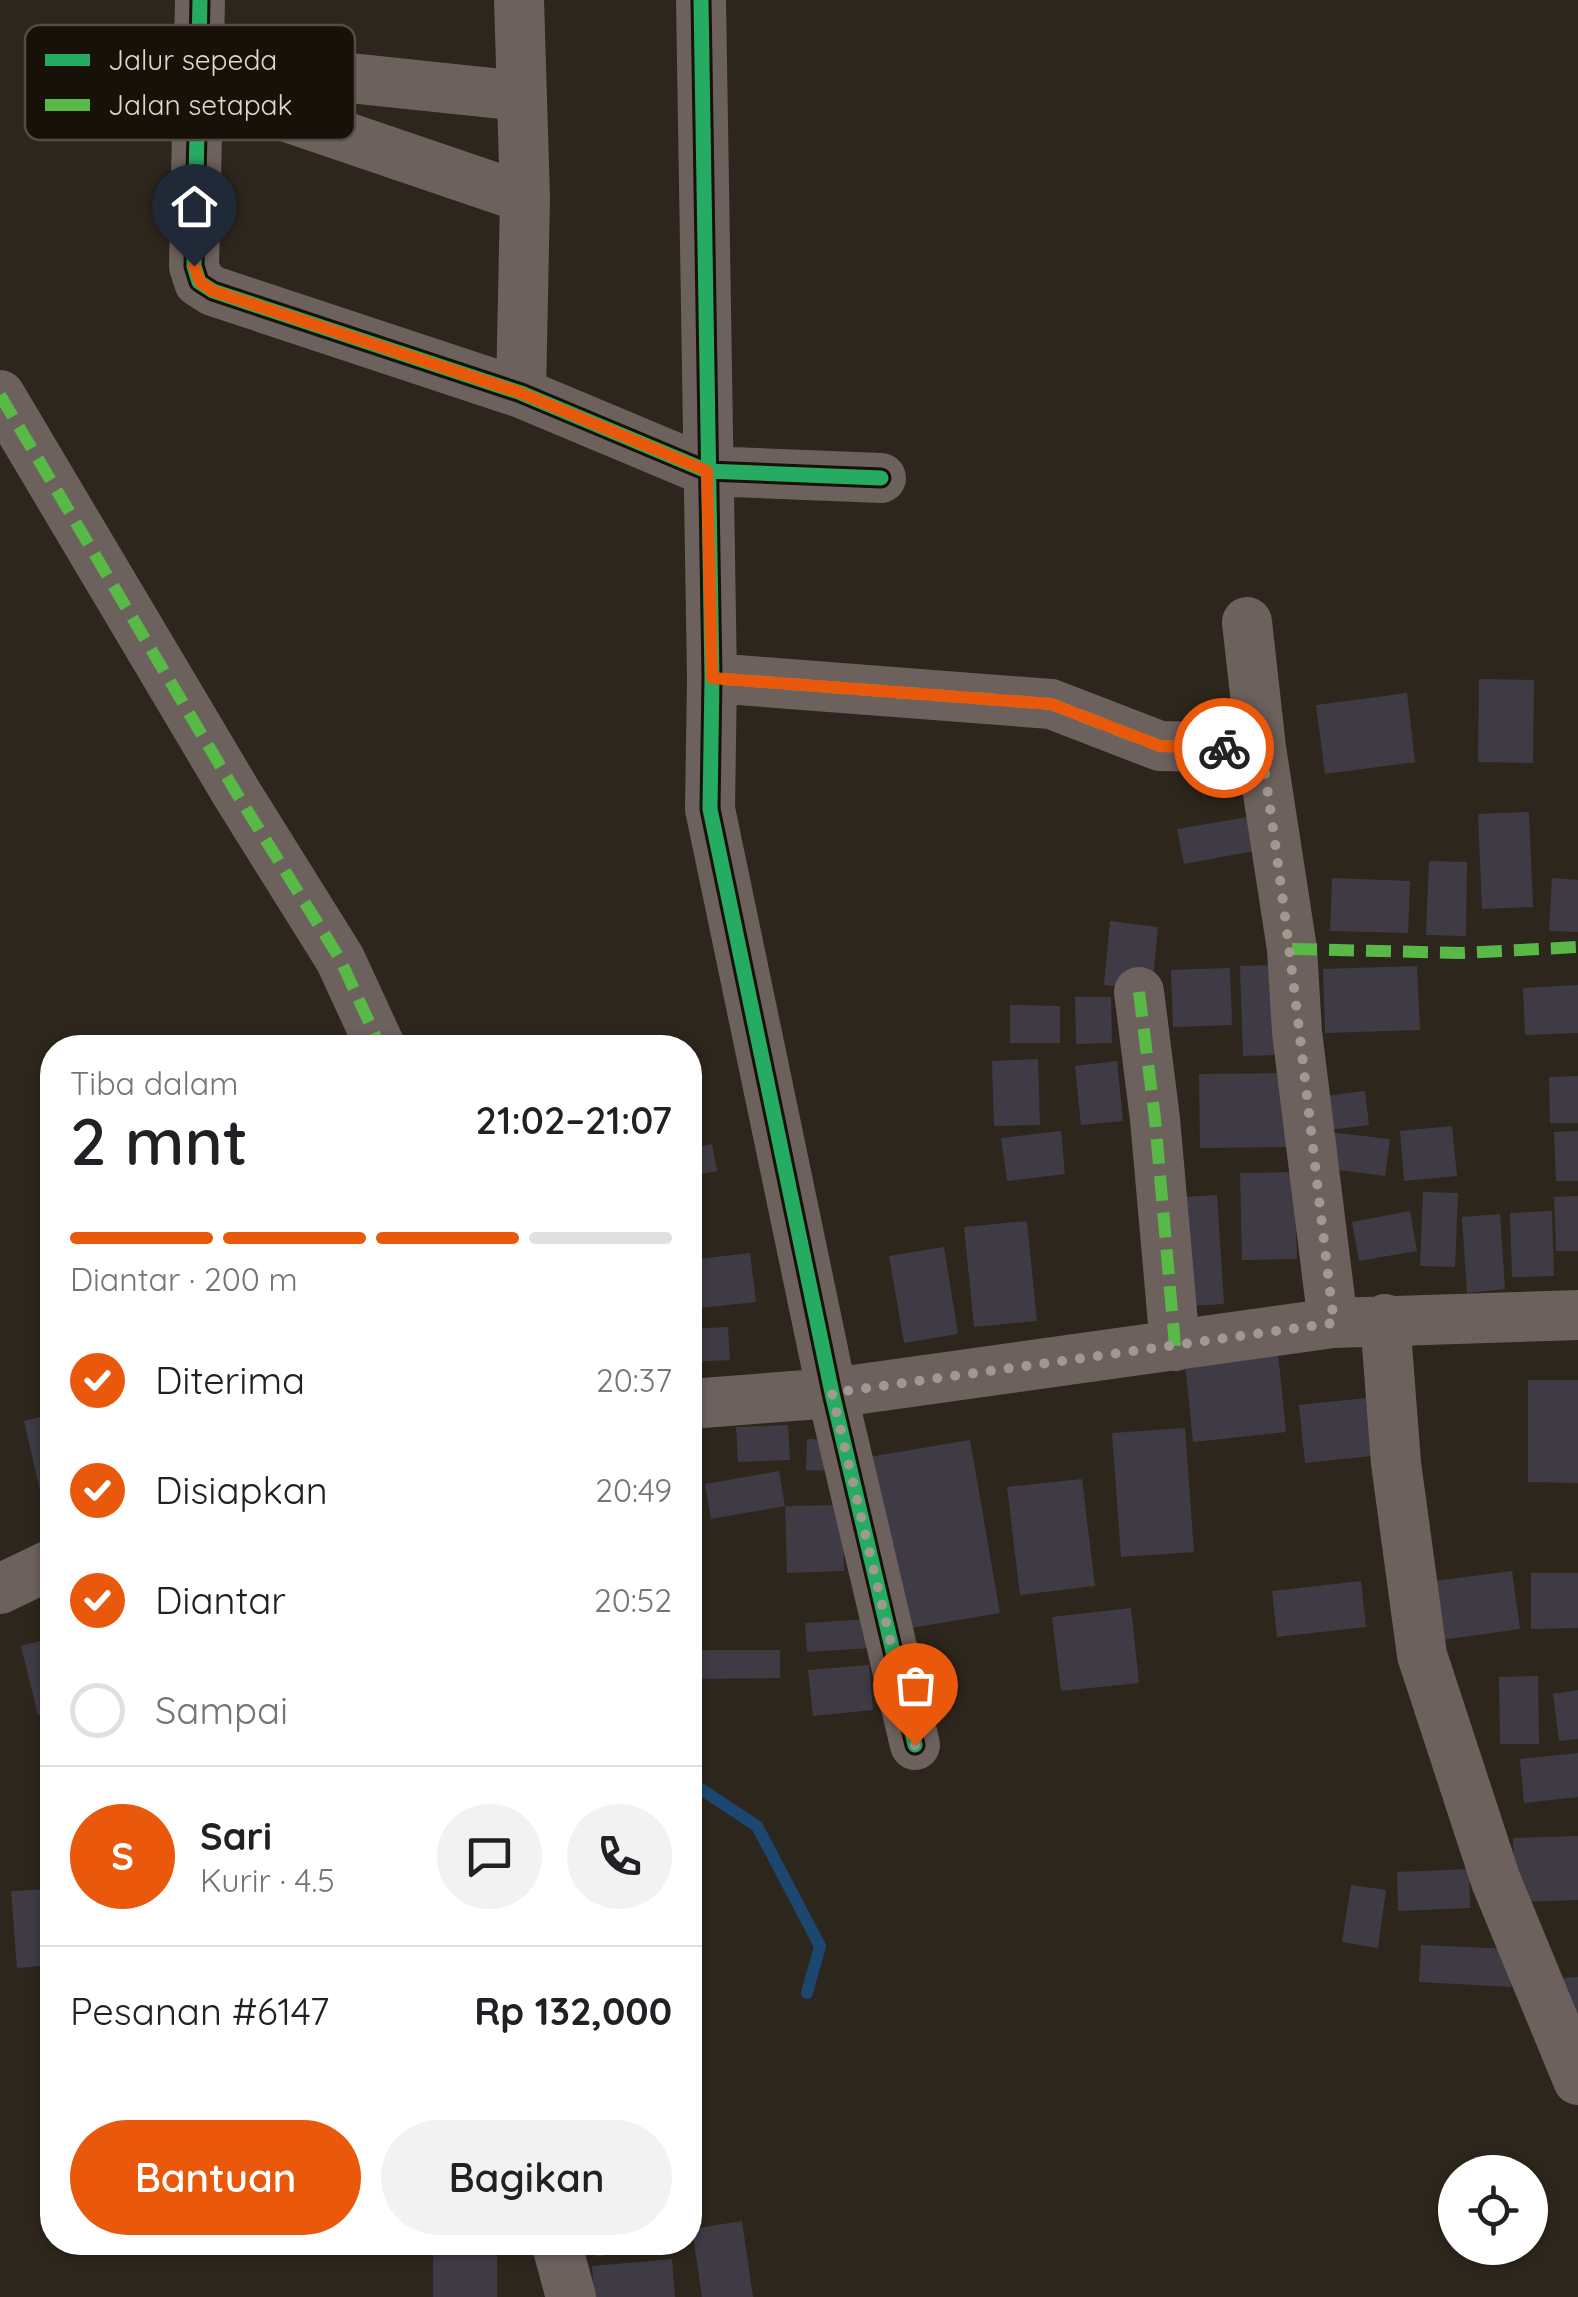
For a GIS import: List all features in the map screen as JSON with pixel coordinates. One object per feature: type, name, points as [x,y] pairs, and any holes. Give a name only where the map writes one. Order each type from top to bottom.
[{"type":"street","points":[[200,0],[203,25]]},
{"type":"street","points":[[520,0],[525,198],[521,393]]},
{"type":"street","points":[[701,0],[712,678],[710,809],[832,1393],[915,1745]]},
{"type":"street","points":[[355,87],[521,96]]},
{"type":"street","points":[[355,134],[525,198]]},
{"type":"street","points":[[206,140],[194,266],[200,282],[213,291],[521,393],[707,471],[881,478]]},
{"type":"street","points":[[0,395],[226,777],[340,959],[374,1035]]},
{"type":"street","points":[[1248,622],[1261,748],[1292,950],[1297,1032],[1334,1323]]},
{"type":"street","points":[[712,678],[1051,704],[1160,746],[1261,748]]},
{"type":"street","points":[[1138,992],[1155,1119],[1175,1346]]},
{"type":"street","points":[[702,1403],[832,1393],[1334,1323],[1386,1318],[1578,1315]]},
{"type":"street","points":[[1386,1318],[1396,1462],[1422,1655],[1496,1881],[1578,2080]]},
{"type":"street","points":[[0,1589],[40,1570]]},
{"type":"street","points":[[560,2255],[571,2297]]},
{"type":"building","points":[[1479,679],[1534,680],[1533,763],[1478,762]]},
{"type":"building","points":[[1407,693],[1415,762],[1325,774],[1316,705]]},
{"type":"building","points":[[1529,812],[1533,907],[1482,909],[1478,814]]},
{"type":"building","points":[[1254,816],[1260,850],[1184,864],[1177,829]]},
{"type":"building","points":[[1429,861],[1467,862],[1466,936],[1426,935]]},
{"type":"building","points":[[1332,878],[1410,881],[1408,933],[1330,931]]},
{"type":"building","points":[[1552,878],[1578,880],[1578,932],[1549,931]]},
{"type":"building","points":[[1110,921],[1158,927],[1152,990],[1104,985]]},
{"type":"building","points":[[1274,965],[1277,1055],[1243,1056],[1240,966]]},
{"type":"building","points":[[1417,966],[1420,1030],[1325,1033],[1323,969]]},
{"type":"building","points":[[1230,968],[1232,1025],[1173,1027],[1171,970]]},
{"type":"building","points":[[1578,985],[1578,1033],[1525,1035],[1523,988]]},
{"type":"building","points":[[1075,997],[1111,997],[1112,1043],[1076,1044]]},
{"type":"building","points":[[1010,1005],[1060,1006],[1060,1043],[1010,1043]]},
{"type":"building","points":[[1038,1059],[1040,1125],[994,1126],[992,1061]]},
{"type":"building","points":[[1117,1061],[1123,1121],[1081,1125],[1075,1066]]},
{"type":"building","points":[[1287,1073],[1287,1147],[1200,1148],[1199,1074]]},
{"type":"building","points":[[1578,1076],[1578,1123],[1550,1123],[1549,1077]]},
{"type":"building","points":[[1365,1091],[1369,1125],[1321,1131],[1316,1097]]},
{"type":"building","points":[[1452,1126],[1457,1176],[1404,1181],[1400,1131]]},
{"type":"building","points":[[1061,1131],[1065,1174],[1007,1181],[1001,1138]]},
{"type":"building","points":[[1578,1131],[1578,1181],[1556,1181],[1554,1132]]},
{"type":"building","points":[[1327,1132],[1390,1139],[1385,1176],[1322,1168]]},
{"type":"building","points":[[712,1144],[717,1171],[702,1174],[702,1146]]},
{"type":"building","points":[[1294,1172],[1297,1259],[1242,1260],[1240,1173]]},
{"type":"building","points":[[1423,1192],[1458,1193],[1455,1267],[1420,1266]]},
{"type":"building","points":[[1217,1195],[1224,1304],[1174,1307],[1167,1198]]},
{"type":"building","points":[[1578,1196],[1578,1251],[1556,1251],[1554,1197]]},
{"type":"building","points":[[1410,1211],[1417,1251],[1359,1261],[1352,1222]]},
{"type":"building","points":[[1552,1211],[1554,1276],[1512,1277],[1510,1213]]},
{"type":"building","points":[[1500,1214],[1505,1289],[1467,1293],[1462,1217]]},
{"type":"building","points":[[1027,1221],[1037,1321],[974,1327],[964,1227]]},
{"type":"building","points":[[944,1247],[958,1334],[904,1343],[889,1256]]},
{"type":"building","points":[[750,1253],[756,1302],[702,1308],[702,1259]]},
{"type":"building","points":[[728,1327],[730,1360],[702,1361],[702,1328]]},
{"type":"building","points":[[1278,1353],[1286,1432],[1193,1442],[1185,1363]]},
{"type":"building","points":[[1528,1380],[1578,1380],[1578,1483],[1528,1482]]},
{"type":"building","points":[[1375,1397],[1381,1455],[1305,1463],[1299,1405]]},
{"type":"building","points":[[40,1417],[40,1491],[24,1421]]},
{"type":"building","points":[[788,1425],[790,1460],[738,1462],[736,1427]]},
{"type":"building","points":[[1185,1428],[1194,1552],[1121,1557],[1112,1433]]},
{"type":"building","points":[[807,1439],[840,1440],[840,1471],[806,1470]]},
{"type":"building","points":[[970,1440],[1000,1613],[893,1631],[863,1458]]},
{"type":"building","points":[[779,1471],[785,1506],[711,1519],[705,1484]]},
{"type":"building","points":[[1082,1479],[1095,1586],[1020,1595],[1007,1487]]},
{"type":"building","points":[[843,1505],[844,1571],[787,1573],[785,1506]]},
{"type":"building","points":[[1512,1571],[1520,1629],[1442,1640],[1434,1581]]},
{"type":"building","points":[[1531,1573],[1578,1573],[1578,1628],[1531,1629]]},
{"type":"building","points":[[1361,1581],[1366,1627],[1277,1637],[1272,1591]]},
{"type":"building","points":[[1131,1608],[1139,1683],[1061,1691],[1052,1617]]},
{"type":"building","points":[[870,1619],[871,1648],[807,1652],[805,1623]]},
{"type":"building","points":[[40,1641],[40,1715],[38,1715],[21,1646]]},
{"type":"building","points":[[702,1650],[780,1650],[780,1678],[702,1679]]},
{"type":"building","points":[[869,1665],[873,1710],[813,1716],[808,1670]]},
{"type":"building","points":[[1538,1676],[1539,1744],[1500,1744],[1499,1677]]},
{"type":"building","points":[[1578,1690],[1578,1739],[1559,1741],[1553,1694]]},
{"type":"building","points":[[1578,1753],[1578,1797],[1524,1803],[1520,1759]]},
{"type":"building","points":[[1578,1836],[1578,1900],[1516,1902],[1513,1838]]},
{"type":"building","points":[[1469,1869],[1470,1908],[1398,1911],[1397,1872]]},
{"type":"building","points":[[1351,1885],[1386,1890],[1378,1948],[1342,1942]]},
{"type":"building","points":[[40,1890],[40,1966],[17,1968],[11,1891]]},
{"type":"building","points":[[1421,1945],[1513,1949],[1511,1987],[1419,1982]]},
{"type":"building","points":[[1578,1977],[1578,2031],[1568,2032],[1563,1978]]},
{"type":"building","points":[[742,2221],[753,2297],[702,2297],[696,2255],[702,2255],[702,2227]]},
{"type":"building","points":[[433,2255],[497,2255],[497,2297],[433,2297]]},
{"type":"building","points":[[672,2259],[675,2297],[594,2297],[592,2266]]},
{"type":"waterway","points":[[702,1790],[757,1826],[820,1946],[807,1993]]},
{"type":"marked path","points":[[0,395],[237,794],[340,959],[375,1035]]},
{"type":"marked path","points":[[712,678],[1051,704],[1160,746],[1261,748]]},
{"type":"marked path","points":[[1292,949],[1462,953],[1578,947]]},
{"type":"marked path","points":[[1139,992],[1155,1119],[1175,1346]]},
{"type":"cycle path","points":[[199,25],[200,0]]},
{"type":"cycle path","points":[[701,0],[712,678],[710,809],[832,1393],[915,1745]]},
{"type":"cycle path","points":[[197,140],[194,266],[199,282],[213,291],[521,393],[707,471],[881,478]]},
{"type":"way so far","points":[[915,1745],[832,1393],[1334,1323],[1297,1032],[1292,950],[1261,748],[1224,748]]},
{"type":"route","points":[[194,266],[200,282],[213,291],[521,393],[707,471],[712,678],[1051,704],[1160,746],[1224,748]]}]
